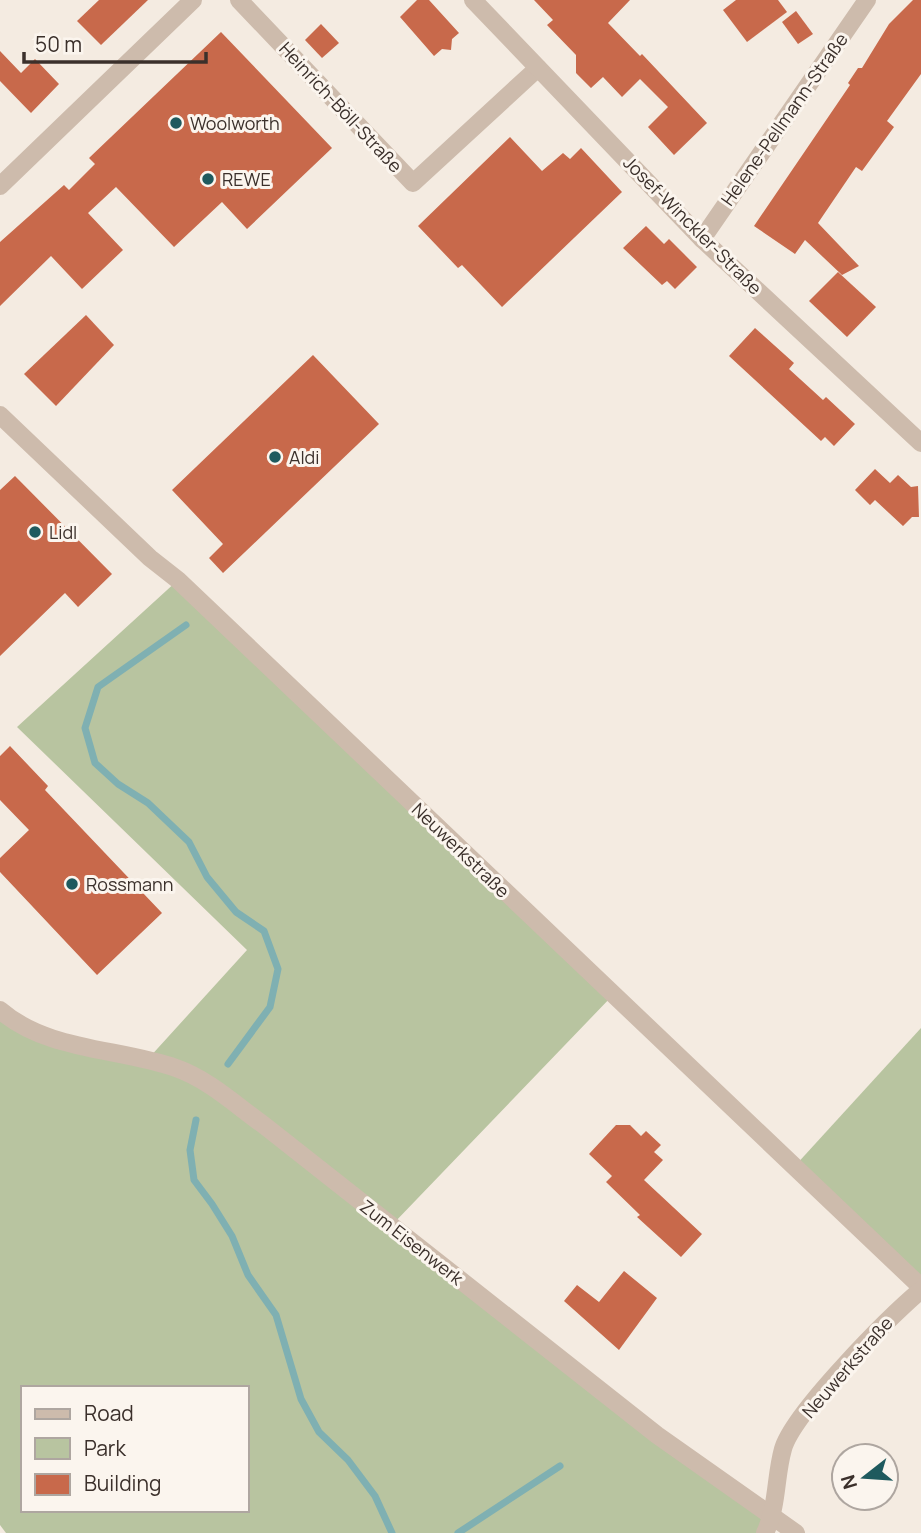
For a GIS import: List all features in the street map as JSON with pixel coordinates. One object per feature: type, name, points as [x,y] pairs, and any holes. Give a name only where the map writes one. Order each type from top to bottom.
[{"type":"street","points":[[0,186],[193,0]]},
{"type":"street","name":"Heinrich-Böll-Straße","points":[[239,0],[413,183],[538,68]]},
{"type":"street","name":"Josef-Winckler-Straße","points":[[473,0],[702,239],[921,443]]},
{"type":"street","name":"Helene-Pellmann-Straße","points":[[702,239],[867,0]]},
{"type":"street","name":"Neuwerkstraße","points":[[0,415],[150,558],[178,580],[921,1289],[896,1311],[804,1413],[783,1447],[773,1516],[765,1533]]},
{"type":"street","name":"Zum Eisenwerk","points":[[0,1010],[21,1027],[43,1036],[149,1059],[179,1069],[204,1082],[265,1125],[657,1435],[796,1533]]},
{"type":"green space","points":[[178,580],[613,995],[392,1225],[773,1516],[767,1533],[6,1533],[0,1525],[0,1010],[21,1027],[148,1059],[247,950],[17,727]]},
{"type":"green space","points":[[921,1028],[921,1287],[794,1167]]},
{"type":"building","points":[[99,0],[148,0],[101,45],[77,21]]},
{"type":"building","points":[[417,0],[429,0],[459,33],[452,39],[451,50],[442,49],[434,56],[400,17]]},
{"type":"building","points":[[534,0],[630,0],[608,23],[640,56],[642,54],[707,123],[674,155],[648,127],[668,107],[640,79],[622,97],[603,77],[591,88],[576,73],[576,55],[547,25],[553,20]]},
{"type":"building","points":[[736,0],[778,0],[787,12],[747,42],[723,10]]},
{"type":"building","points":[[913,0],[921,0],[921,74],[887,121],[894,127],[862,171],[856,167],[818,223],[859,266],[842,275],[805,240],[795,254],[754,226],[850,85],[848,83],[858,68],[862,68],[889,24]]},
{"type":"building","points":[[796,11],[813,34],[798,44],[782,22]]},
{"type":"building","points":[[321,24],[339,43],[322,58],[305,40]]},
{"type":"building","points":[[221,32],[332,148],[247,229],[222,202],[174,247],[116,187],[88,213],[123,250],[82,289],[51,256],[0,306],[0,242],[64,185],[69,190],[95,164],[89,158]]},
{"type":"building","points":[[0,51],[21,73],[35,59],[59,84],[31,113],[0,81]]},
{"type":"building","points":[[510,137],[542,171],[563,153],[570,159],[581,148],[622,192],[502,307],[462,265],[458,268],[418,226]]},
{"type":"building","points":[[646,226],[664,244],[669,239],[697,267],[675,289],[667,281],[662,285],[623,248]]},
{"type":"building","points":[[838,272],[876,307],[847,337],[809,301]]},
{"type":"building","points":[[86,315],[114,345],[56,406],[24,374]]},
{"type":"building","points":[[755,328],[794,363],[789,369],[823,400],[826,397],[855,424],[834,446],[825,437],[821,441],[729,356]]},
{"type":"building","name":"Aldi","points":[[313,355],[379,424],[223,573],[209,558],[223,544],[172,490]]},
{"type":"building","points":[[875,469],[890,483],[898,475],[911,487],[918,486],[919,517],[912,517],[903,526],[875,500],[870,505],[855,490]]},
{"type":"building","name":"Lidl","points":[[15,476],[112,574],[78,607],[65,593],[0,656],[0,490]]},
{"type":"building","name":"Rossmann","points":[[10,746],[48,786],[45,790],[162,913],[97,975],[0,872],[0,858],[29,830],[0,800],[0,756]]},
{"type":"building","points":[[616,1125],[630,1125],[641,1136],[646,1131],[661,1145],[654,1152],[663,1160],[644,1180],[702,1234],[681,1257],[637,1217],[640,1215],[606,1182],[612,1176],[589,1154]]},
{"type":"building","points":[[624,1271],[657,1298],[619,1350],[564,1301],[577,1285],[599,1302]]},
{"type":"waterway","points":[[186,625],[98,687],[85,728],[95,763],[118,784],[148,803],[189,842],[207,877],[236,912],[264,931],[278,969],[270,1007],[228,1064]]},
{"type":"waterway","points":[[196,1120],[190,1150],[194,1180],[232,1236],[248,1275],[276,1315],[301,1399],[319,1432],[348,1460],[375,1496],[392,1533]]},
{"type":"waterway","points":[[458,1533],[560,1466]]},
{"type":"place","name":"Woolworth","points":[[176,123]]},
{"type":"place","name":"REWE","points":[[208,179]]},
{"type":"place","name":"Aldi","points":[[275,457]]},
{"type":"place","name":"Lidl","points":[[35,532]]},
{"type":"place","name":"Rossmann","points":[[72,884]]}]
